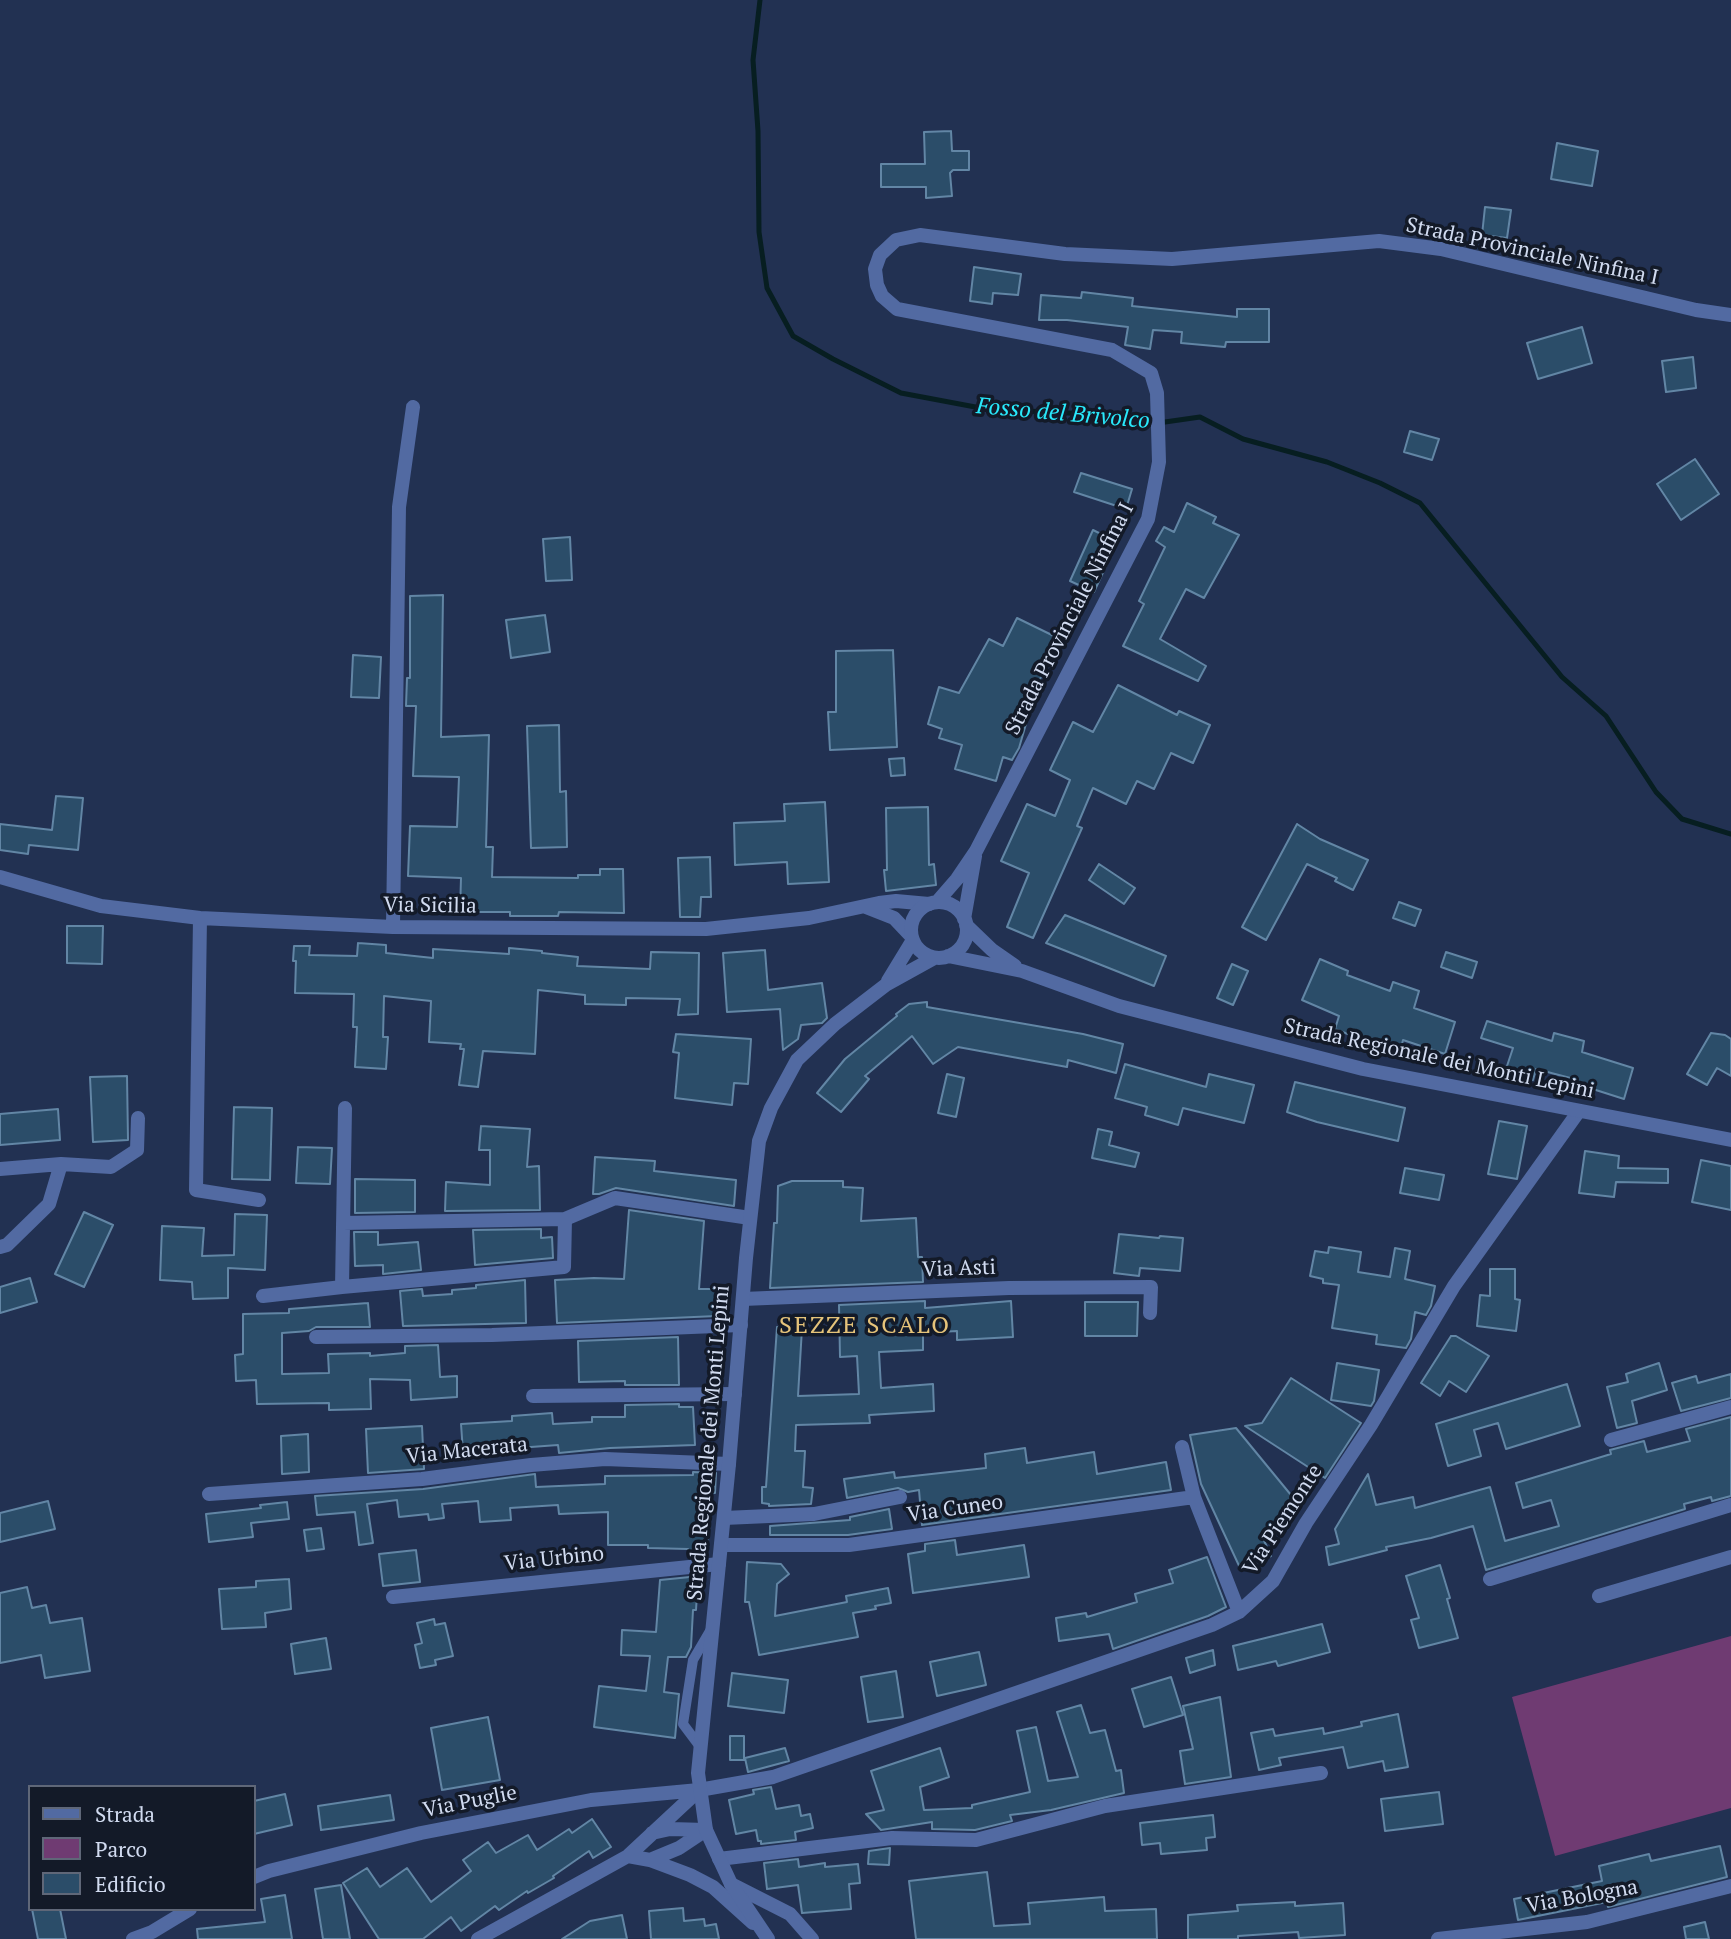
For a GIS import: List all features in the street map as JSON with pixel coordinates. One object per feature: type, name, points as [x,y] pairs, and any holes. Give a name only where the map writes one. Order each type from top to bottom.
[{"type":"street","name":"Strada Provinciale Ninfina I","points":[[933,903],[957,879],[976,851],[1148,519],[1159,462],[1157,393],[1151,373],[1112,350],[897,309],[886,301],[877,285],[875,269],[880,255],[896,240],[920,235],[1065,254],[1172,259],[1379,241],[1441,248],[1696,310],[1731,315]]},
{"type":"street","points":[[393,927],[399,507],[413,407]]},
{"type":"street","name":"Strada Provinciale Ninfina I","points":[[965,922],[976,851]]},
{"type":"street","name":"Via Sicilia","points":[[0,877],[101,906],[200,918],[393,927],[706,929],[809,918],[896,901],[933,903]]},
{"type":"street","points":[[862,906],[887,913],[900,923],[921,952],[941,957],[960,948],[966,933],[965,922],[951,905],[933,903],[922,908],[912,920],[912,938]]},
{"type":"street","points":[[200,918],[197,1190],[258,1200]]},
{"type":"street","name":"Strada Regionale dei Monti Lepini","points":[[965,922],[992,950],[1022,971]]},
{"type":"street","name":"Strada Regionale dei Monti Lepini","points":[[887,984],[912,938]]},
{"type":"street","name":"Strada Regionale dei Monti Lepini","points":[[767,1937],[731,1884],[706,1830],[699,1790],[701,1748],[750,1218],[760,1141],[771,1108],[797,1060],[835,1024],[887,984],[941,957],[1022,971],[1119,1006],[1363,1069],[1731,1140]]},
{"type":"street","points":[[342,1287],[345,1108]]},
{"type":"street","name":"Via Piemonte","points":[[699,1790],[773,1777],[1212,1625],[1239,1612],[1273,1581],[1306,1522],[1371,1425],[1454,1286],[1578,1111]]},
{"type":"street","points":[[0,1169],[61,1164],[111,1167],[137,1150],[138,1118]]},
{"type":"street","points":[[0,1247],[7,1245],[49,1204],[61,1164]]},
{"type":"street","points":[[343,1223],[565,1219],[615,1198],[750,1218]]},
{"type":"street","points":[[263,1296],[564,1268],[565,1219]]},
{"type":"street","name":"Via Asti","points":[[743,1299],[1009,1288],[1150,1287],[1150,1313]]},
{"type":"street","points":[[316,1338],[492,1335],[741,1325]]},
{"type":"street","points":[[533,1396],[735,1394]]},
{"type":"street","points":[[1611,1440],[1731,1408]]},
{"type":"street","points":[[1182,1447],[1194,1497],[1239,1612]]},
{"type":"street","name":"Via Macerata","points":[[209,1494],[422,1479],[605,1459],[729,1464]]},
{"type":"street","points":[[724,1518],[814,1514],[900,1497]]},
{"type":"street","name":"Via Cuneo","points":[[721,1545],[849,1545],[1194,1497]]},
{"type":"street","points":[[1490,1579],[1731,1504]]},
{"type":"street","points":[[1599,1596],[1731,1557]]},
{"type":"street","name":"Via Urbino","points":[[393,1597],[719,1563]]},
{"type":"street","points":[[719,1859],[892,1838],[976,1840],[1105,1806],[1321,1773]]},
{"type":"street","points":[[478,1939],[628,1856],[699,1790]]},
{"type":"street","name":"Via Puglie","points":[[256,1876],[421,1833],[591,1800],[699,1790]]},
{"type":"street","points":[[650,1834],[670,1829],[706,1830]]},
{"type":"street","points":[[650,1860],[679,1848],[706,1830]]},
{"type":"street","points":[[628,1856],[650,1860],[713,1887],[767,1937]]},
{"type":"street","points":[[731,1884],[790,1914],[812,1939]]},
{"type":"street","name":"Via Bologna","points":[[1438,1939],[1587,1922],[1731,1885]]},
{"type":"street","points":[[133,1939],[152,1932],[187,1911]]},
{"type":"green space","points":[[1731,1636],[1731,1808],[1555,1856],[1512,1697]]},
{"type":"building","points":[[951,131],[952,151],[969,151],[969,170],[953,170],[950,173],[952,196],[926,198],[926,187],[881,187],[881,164],[925,164],[924,132]]},
{"type":"building","points":[[1557,143],[1598,151],[1592,186],[1551,179]]},
{"type":"building","points":[[1485,207],[1511,210],[1507,238],[1482,235]]},
{"type":"building","points":[[974,267],[1021,274],[1018,295],[993,293],[992,304],[970,301]]},
{"type":"building","points":[[1082,292],[1133,298],[1132,306],[1237,317],[1237,309],[1269,309],[1269,342],[1226,342],[1225,347],[1181,343],[1182,332],[1153,330],[1150,349],[1125,345],[1128,327],[1067,320],[1039,320],[1041,295],[1081,298]]},
{"type":"building","points":[[1582,327],[1592,363],[1538,379],[1527,343]]},
{"type":"building","points":[[1693,357],[1696,388],[1666,392],[1662,361]]},
{"type":"building","points":[[1410,431],[1439,439],[1432,460],[1404,452]]},
{"type":"building","points":[[1695,459],[1719,494],[1681,520],[1657,484]]},
{"type":"building","points":[[1081,473],[1132,489],[1126,509],[1074,492]]},
{"type":"building","points":[[1187,503],[1216,517],[1213,523],[1239,535],[1204,598],[1186,589],[1160,639],[1206,666],[1198,681],[1123,646],[1144,604],[1139,601],[1165,547],[1156,541],[1164,527],[1174,532]]},
{"type":"building","points":[[1093,530],[1117,542],[1094,592],[1070,581]]},
{"type":"building","points":[[570,537],[572,580],[546,581],[543,539]]},
{"type":"building","points":[[443,595],[441,737],[489,735],[486,847],[493,847],[492,877],[578,878],[578,875],[600,875],[600,869],[623,869],[624,913],[559,912],[558,916],[510,916],[510,912],[460,912],[461,878],[408,876],[410,826],[457,827],[459,777],[413,776],[416,706],[406,706],[407,678],[410,678],[410,596]]},
{"type":"building","points":[[545,615],[550,652],[511,658],[506,620]]},
{"type":"building","points":[[1017,618],[1060,639],[1022,715],[1028,717],[1019,748],[1012,760],[1003,757],[996,781],[955,769],[962,745],[939,738],[942,729],[928,724],[939,687],[959,693],[989,639],[1003,646]]},
{"type":"building","points":[[893,650],[897,747],[830,750],[828,712],[836,712],[836,651]]},
{"type":"building","points":[[353,655],[381,657],[379,698],[351,697]]},
{"type":"building","points":[[1118,685],[1177,715],[1179,711],[1210,725],[1193,763],[1171,753],[1154,789],[1137,781],[1126,804],[1093,788],[1077,826],[1082,828],[1033,938],[1007,927],[1029,873],[1001,861],[1027,804],[1055,816],[1070,780],[1050,770],[1073,722],[1093,732]]},
{"type":"building","points":[[559,725],[560,792],[566,791],[567,847],[531,848],[527,726]]},
{"type":"building","points":[[904,758],[905,775],[891,776],[889,759]]},
{"type":"building","points":[[56,796],[83,798],[78,850],[29,845],[28,854],[0,850],[0,824],[52,830]]},
{"type":"building","points":[[825,802],[829,882],[788,884],[787,862],[735,865],[734,823],[785,821],[784,804]]},
{"type":"building","points":[[928,807],[929,865],[934,864],[936,885],[886,891],[886,808]]},
{"type":"building","points":[[1297,824],[1320,839],[1368,860],[1353,890],[1335,881],[1337,878],[1307,864],[1266,940],[1242,927]]},
{"type":"building","points":[[710,857],[711,897],[701,897],[700,917],[680,917],[678,858]]},
{"type":"building","points":[[1099,864],[1135,888],[1124,904],[1089,880]]},
{"type":"building","points":[[1399,902],[1421,910],[1415,926],[1393,918]]},
{"type":"building","points":[[1065,915],[1166,956],[1154,986],[1046,943]]},
{"type":"building","points":[[67,926],[103,926],[102,964],[67,963]]},
{"type":"building","points":[[358,943],[386,945],[386,953],[433,958],[433,949],[509,954],[509,948],[578,957],[577,966],[650,969],[651,952],[699,953],[698,1014],[678,1015],[680,999],[626,998],[626,1005],[585,1004],[585,995],[538,990],[535,1054],[483,1051],[478,1087],[459,1085],[464,1049],[460,1049],[461,1044],[429,1042],[431,1001],[384,996],[383,1037],[388,1037],[386,1069],[355,1067],[357,1027],[353,1027],[354,994],[295,993],[296,961],[293,961],[294,946],[310,946],[309,955],[357,956]]},
{"type":"building","points":[[765,950],[768,990],[822,983],[827,1018],[822,1023],[801,1025],[798,1039],[783,1050],[780,1009],[727,1012],[723,953]]},
{"type":"building","points":[[1446,952],[1477,962],[1472,978],[1441,967]]},
{"type":"building","points":[[1320,959],[1348,971],[1347,975],[1390,991],[1393,982],[1419,991],[1414,1008],[1455,1022],[1445,1054],[1403,1040],[1401,1048],[1360,1035],[1358,1038],[1335,1029],[1339,1016],[1302,1000]]},
{"type":"building","points":[[1232,964],[1248,971],[1233,1005],[1217,998]]},
{"type":"building","points":[[927,1002],[927,1007],[1083,1034],[1123,1044],[1116,1073],[1068,1060],[1067,1067],[958,1047],[933,1064],[912,1036],[865,1076],[869,1079],[841,1112],[817,1093],[845,1059],[897,1016],[896,1014],[909,1004]]},
{"type":"building","points":[[1487,1021],[1552,1041],[1554,1033],[1584,1041],[1582,1052],[1633,1068],[1624,1099],[1577,1084],[1578,1080],[1536,1069],[1533,1080],[1505,1072],[1513,1048],[1481,1038]]},
{"type":"building","points":[[1711,1033],[1725,1035],[1731,1039],[1731,1076],[1717,1068],[1707,1085],[1687,1074]]},
{"type":"building","points":[[676,1034],[751,1039],[748,1084],[734,1083],[732,1105],[675,1098],[679,1053],[673,1052]]},
{"type":"building","points":[[1125,1064],[1206,1087],[1209,1074],[1254,1085],[1244,1123],[1183,1108],[1178,1125],[1145,1115],[1147,1107],[1115,1098]]},
{"type":"building","points":[[947,1074],[964,1078],[956,1117],[938,1113]]},
{"type":"building","points":[[127,1076],[128,1140],[93,1142],[90,1077]]},
{"type":"building","points":[[1295,1082],[1405,1108],[1398,1141],[1287,1112]]},
{"type":"building","points":[[234,1107],[272,1108],[270,1180],[232,1179]]},
{"type":"building","points":[[58,1109],[60,1140],[0,1145],[0,1114]]},
{"type":"building","points":[[1499,1121],[1527,1126],[1517,1179],[1488,1174]]},
{"type":"building","points":[[481,1126],[530,1129],[527,1167],[539,1166],[540,1210],[445,1211],[446,1182],[490,1185],[490,1150],[479,1150]]},
{"type":"building","points":[[1098,1129],[1112,1132],[1109,1145],[1139,1153],[1135,1167],[1092,1158]]},
{"type":"building","points":[[298,1147],[332,1148],[330,1184],[296,1183]]},
{"type":"building","points":[[1585,1151],[1619,1156],[1618,1168],[1668,1169],[1668,1183],[1616,1182],[1614,1197],[1579,1193]]},
{"type":"building","points":[[595,1157],[655,1161],[654,1171],[736,1180],[734,1206],[616,1188],[593,1194]]},
{"type":"building","points":[[1701,1160],[1731,1166],[1731,1210],[1692,1202]]},
{"type":"building","points":[[1405,1168],[1444,1175],[1439,1200],[1400,1193]]},
{"type":"building","points":[[355,1179],[415,1180],[415,1212],[355,1213]]},
{"type":"building","points":[[792,1181],[843,1181],[843,1187],[863,1188],[861,1221],[916,1218],[918,1257],[922,1257],[923,1282],[770,1288],[778,1186]]},
{"type":"building","points":[[629,1210],[704,1221],[699,1289],[717,1289],[717,1316],[557,1323],[555,1280],[624,1279]]},
{"type":"building","points":[[84,1212],[113,1225],[84,1287],[55,1274]]},
{"type":"building","points":[[235,1214],[267,1215],[265,1270],[228,1268],[228,1298],[193,1299],[192,1282],[160,1280],[162,1226],[204,1228],[202,1256],[234,1255]]},
{"type":"building","points":[[541,1229],[541,1238],[552,1237],[553,1258],[475,1265],[473,1230]]},
{"type":"building","points":[[354,1232],[378,1232],[378,1245],[418,1242],[421,1270],[383,1274],[383,1265],[355,1266]]},
{"type":"building","points":[[1119,1234],[1183,1238],[1180,1271],[1140,1268],[1139,1276],[1114,1273]]},
{"type":"building","points":[[1329,1247],[1361,1252],[1358,1272],[1390,1277],[1395,1248],[1410,1251],[1405,1279],[1435,1286],[1431,1306],[1426,1315],[1415,1312],[1411,1339],[1406,1348],[1376,1344],[1377,1335],[1332,1328],[1339,1285],[1323,1283],[1323,1279],[1310,1276],[1315,1251],[1328,1253]]},
{"type":"building","points":[[1490,1269],[1515,1269],[1515,1299],[1520,1300],[1516,1331],[1477,1326],[1480,1295],[1490,1296]]},
{"type":"building","points":[[30,1278],[37,1302],[0,1313],[0,1287]]},
{"type":"building","points":[[525,1280],[526,1323],[403,1326],[400,1291],[422,1289],[423,1296],[452,1294],[452,1290],[476,1288],[476,1285]]},
{"type":"building","points":[[925,1301],[925,1308],[1011,1301],[1013,1337],[957,1340],[957,1331],[923,1333],[923,1350],[879,1352],[881,1388],[933,1384],[934,1411],[869,1415],[870,1423],[796,1425],[795,1451],[805,1451],[803,1487],[813,1488],[811,1504],[769,1506],[762,1503],[762,1487],[766,1487],[777,1327],[802,1328],[798,1396],[859,1394],[857,1356],[840,1357],[839,1305]]},
{"type":"building","points":[[1085,1302],[1138,1302],[1137,1336],[1085,1336]]},
{"type":"building","points":[[368,1303],[370,1327],[316,1327],[309,1331],[282,1333],[282,1374],[329,1373],[328,1354],[370,1353],[370,1356],[405,1353],[405,1346],[438,1345],[440,1377],[457,1376],[457,1397],[411,1400],[410,1380],[370,1379],[371,1409],[329,1410],[329,1403],[257,1404],[256,1380],[236,1381],[235,1355],[243,1354],[243,1314],[289,1313],[289,1309]]},
{"type":"building","points":[[1451,1336],[1456,1336],[1489,1356],[1466,1392],[1449,1381],[1440,1396],[1421,1383]]},
{"type":"building","points":[[678,1337],[679,1385],[625,1385],[625,1381],[579,1382],[578,1341]]},
{"type":"building","points":[[1337,1363],[1379,1370],[1371,1406],[1331,1400]]},
{"type":"building","points":[[1659,1363],[1667,1390],[1632,1401],[1637,1423],[1617,1428],[1607,1387],[1628,1382],[1626,1374]]},
{"type":"building","points":[[1731,1374],[1731,1398],[1681,1411],[1672,1383],[1696,1376],[1698,1383]]},
{"type":"building","points":[[1291,1378],[1361,1423],[1325,1478],[1245,1426],[1262,1423]]},
{"type":"building","points":[[1567,1384],[1580,1426],[1506,1449],[1498,1423],[1474,1430],[1481,1456],[1448,1466],[1436,1424]]},
{"type":"building","points":[[679,1404],[679,1407],[693,1407],[695,1445],[559,1453],[558,1445],[463,1452],[461,1424],[512,1421],[512,1416],[552,1413],[553,1424],[592,1422],[592,1417],[625,1417],[625,1405]]},
{"type":"building","points":[[1731,1417],[1731,1496],[1712,1501],[1711,1497],[1684,1504],[1685,1509],[1486,1570],[1473,1526],[1386,1547],[1387,1550],[1329,1565],[1326,1547],[1339,1544],[1335,1529],[1368,1474],[1376,1505],[1413,1497],[1415,1508],[1490,1487],[1505,1541],[1559,1526],[1551,1500],[1523,1508],[1516,1483],[1644,1441],[1647,1452],[1690,1441],[1686,1429]]},
{"type":"building","points":[[422,1426],[424,1469],[368,1473],[366,1429]]},
{"type":"building","points":[[1236,1428],[1300,1506],[1262,1536],[1271,1556],[1241,1570],[1201,1484],[1190,1435]]},
{"type":"building","points":[[308,1434],[309,1472],[282,1474],[281,1436]]},
{"type":"building","points":[[1025,1448],[1027,1463],[1094,1452],[1097,1474],[1166,1462],[1171,1490],[922,1525],[919,1490],[908,1492],[898,1488],[847,1498],[844,1479],[894,1472],[895,1478],[986,1468],[985,1454]]},
{"type":"building","points":[[693,1472],[716,1473],[707,1552],[648,1548],[648,1545],[608,1545],[608,1512],[559,1514],[558,1505],[510,1508],[511,1520],[480,1522],[478,1501],[442,1504],[444,1518],[429,1520],[428,1514],[399,1517],[397,1500],[367,1504],[373,1543],[359,1545],[355,1512],[317,1515],[315,1496],[423,1489],[535,1474],[536,1487],[605,1484],[605,1476],[693,1475]]},
{"type":"building","points":[[48,1501],[55,1529],[0,1542],[0,1513]]},
{"type":"building","points":[[287,1502],[289,1519],[251,1523],[253,1537],[209,1542],[206,1514],[261,1508],[260,1505]]},
{"type":"building","points":[[889,1509],[892,1529],[848,1535],[770,1535],[770,1526],[850,1520],[850,1517]]},
{"type":"building","points":[[321,1528],[324,1549],[307,1551],[304,1530]]},
{"type":"building","points":[[955,1540],[957,1555],[1024,1545],[1029,1577],[913,1593],[908,1554],[925,1551],[925,1544]]},
{"type":"building","points":[[416,1550],[420,1582],[383,1586],[379,1554]]},
{"type":"building","points":[[1207,1557],[1226,1607],[1208,1616],[1113,1649],[1109,1634],[1059,1641],[1056,1618],[1086,1613],[1087,1617],[1137,1602],[1135,1594],[1173,1583],[1169,1570]]},
{"type":"building","points":[[747,1562],[781,1564],[789,1574],[777,1584],[775,1616],[847,1602],[846,1596],[888,1588],[891,1603],[853,1613],[858,1637],[759,1655],[749,1602],[745,1602]]},
{"type":"building","points":[[1440,1565],[1458,1638],[1419,1648],[1411,1620],[1419,1618],[1406,1576]]},
{"type":"building","points":[[698,1577],[691,1647],[686,1657],[668,1657],[664,1692],[679,1694],[675,1738],[594,1727],[599,1686],[646,1691],[650,1656],[621,1655],[622,1630],[656,1632],[660,1580]]},
{"type":"building","points":[[289,1579],[291,1609],[265,1613],[266,1627],[222,1629],[219,1589],[256,1587],[256,1581]]},
{"type":"building","points":[[27,1587],[32,1608],[46,1605],[50,1623],[82,1618],[90,1671],[45,1678],[41,1655],[0,1663],[0,1593]]},
{"type":"building","points":[[434,1619],[435,1625],[445,1623],[453,1656],[435,1660],[436,1665],[420,1668],[415,1645],[422,1643],[417,1623]]},
{"type":"building","points":[[1322,1624],[1330,1652],[1278,1666],[1276,1661],[1238,1670],[1233,1646]]},
{"type":"building","points":[[326,1638],[331,1669],[295,1674],[291,1644]]},
{"type":"building","points":[[1213,1650],[1215,1665],[1190,1673],[1186,1658]]},
{"type":"building","points":[[979,1652],[986,1685],[937,1696],[930,1662]]},
{"type":"building","points":[[896,1671],[903,1717],[868,1722],[861,1677]]},
{"type":"building","points":[[732,1673],[788,1680],[784,1713],[728,1706]]},
{"type":"building","points":[[1171,1677],[1183,1715],[1144,1727],[1132,1689]]},
{"type":"building","points":[[1220,1697],[1231,1777],[1185,1784],[1180,1751],[1193,1749],[1183,1706]]},
{"type":"building","points":[[1081,1705],[1090,1733],[1105,1730],[1116,1771],[1121,1770],[1124,1793],[1051,1810],[1010,1815],[1012,1821],[975,1830],[932,1829],[932,1822],[881,1830],[866,1814],[884,1810],[871,1771],[940,1748],[949,1777],[920,1787],[924,1810],[972,1808],[972,1805],[1030,1792],[1017,1731],[1036,1727],[1048,1781],[1078,1777],[1057,1712]]},
{"type":"building","points":[[1398,1714],[1408,1767],[1385,1771],[1383,1761],[1348,1768],[1343,1747],[1279,1758],[1281,1765],[1259,1770],[1251,1733],[1273,1729],[1275,1736],[1323,1728],[1324,1734],[1362,1726],[1361,1722]]},
{"type":"building","points":[[488,1717],[500,1780],[442,1790],[431,1728]]},
{"type":"building","points":[[730,1736],[744,1736],[744,1760],[730,1760]]},
{"type":"building","points":[[785,1748],[789,1761],[748,1772],[745,1758]]},
{"type":"building","points":[[771,1787],[776,1809],[799,1805],[801,1816],[810,1814],[813,1828],[795,1832],[796,1840],[761,1844],[756,1830],[736,1834],[729,1800],[754,1794],[753,1790]]},
{"type":"building","points":[[1439,1792],[1443,1824],[1385,1831],[1381,1799]]},
{"type":"building","points":[[285,1794],[292,1825],[256,1834],[256,1801]]},
{"type":"building","points":[[390,1795],[394,1820],[321,1830],[318,1806]]},
{"type":"building","points":[[1213,1815],[1215,1837],[1206,1838],[1207,1850],[1161,1854],[1160,1843],[1142,1845],[1140,1823]]},
{"type":"building","points":[[592,1819],[611,1847],[593,1858],[589,1851],[553,1876],[554,1878],[528,1893],[527,1891],[499,1910],[495,1906],[461,1931],[451,1917],[423,1939],[379,1939],[343,1883],[367,1868],[380,1887],[407,1868],[431,1902],[471,1871],[463,1860],[488,1842],[496,1853],[528,1835],[537,1850],[569,1829],[572,1833]]},
{"type":"building","points":[[1720,1846],[1727,1877],[1608,1907],[1607,1902],[1518,1920],[1514,1899],[1602,1881],[1599,1866],[1649,1854],[1651,1861]]},
{"type":"building","points":[[890,1848],[889,1865],[868,1864],[869,1851]]},
{"type":"building","points":[[798,1859],[799,1867],[825,1863],[825,1867],[858,1864],[860,1883],[849,1884],[851,1909],[802,1913],[798,1885],[767,1889],[764,1863]]},
{"type":"building","points":[[987,1872],[994,1926],[1030,1924],[1028,1903],[1104,1897],[1105,1911],[1156,1909],[1157,1939],[916,1939],[909,1881]]},
{"type":"building","points":[[341,1885],[350,1939],[323,1939],[315,1889]]},
{"type":"building","points":[[285,1895],[292,1939],[198,1939],[197,1929],[265,1922],[261,1899]]},
{"type":"building","points":[[1295,1902],[1295,1906],[1343,1903],[1345,1935],[1299,1938],[1298,1932],[1238,1936],[1238,1939],[1188,1939],[1188,1915],[1238,1911],[1237,1905]]},
{"type":"building","points":[[683,1908],[684,1921],[704,1919],[705,1926],[716,1924],[719,1939],[651,1939],[649,1911]]},
{"type":"building","points":[[32,1911],[60,1911],[66,1939],[38,1939]]},
{"type":"building","points":[[622,1915],[627,1939],[562,1939],[590,1921]]},
{"type":"building","points":[[1705,1922],[1709,1939],[1686,1939],[1684,1927]]},
{"type":"waterway","name":"Fosso del Brivolco","points":[[760,0],[753,60],[758,131],[759,232],[767,288],[793,336],[901,393],[986,409],[1088,414],[1144,425],[1200,417],[1243,439],[1327,462],[1380,483],[1420,503],[1562,677],[1606,716],[1656,792],[1682,819],[1731,834]]},
{"type":"district","name":"SEZZE SCALO","points":[[865,1326]]}]
